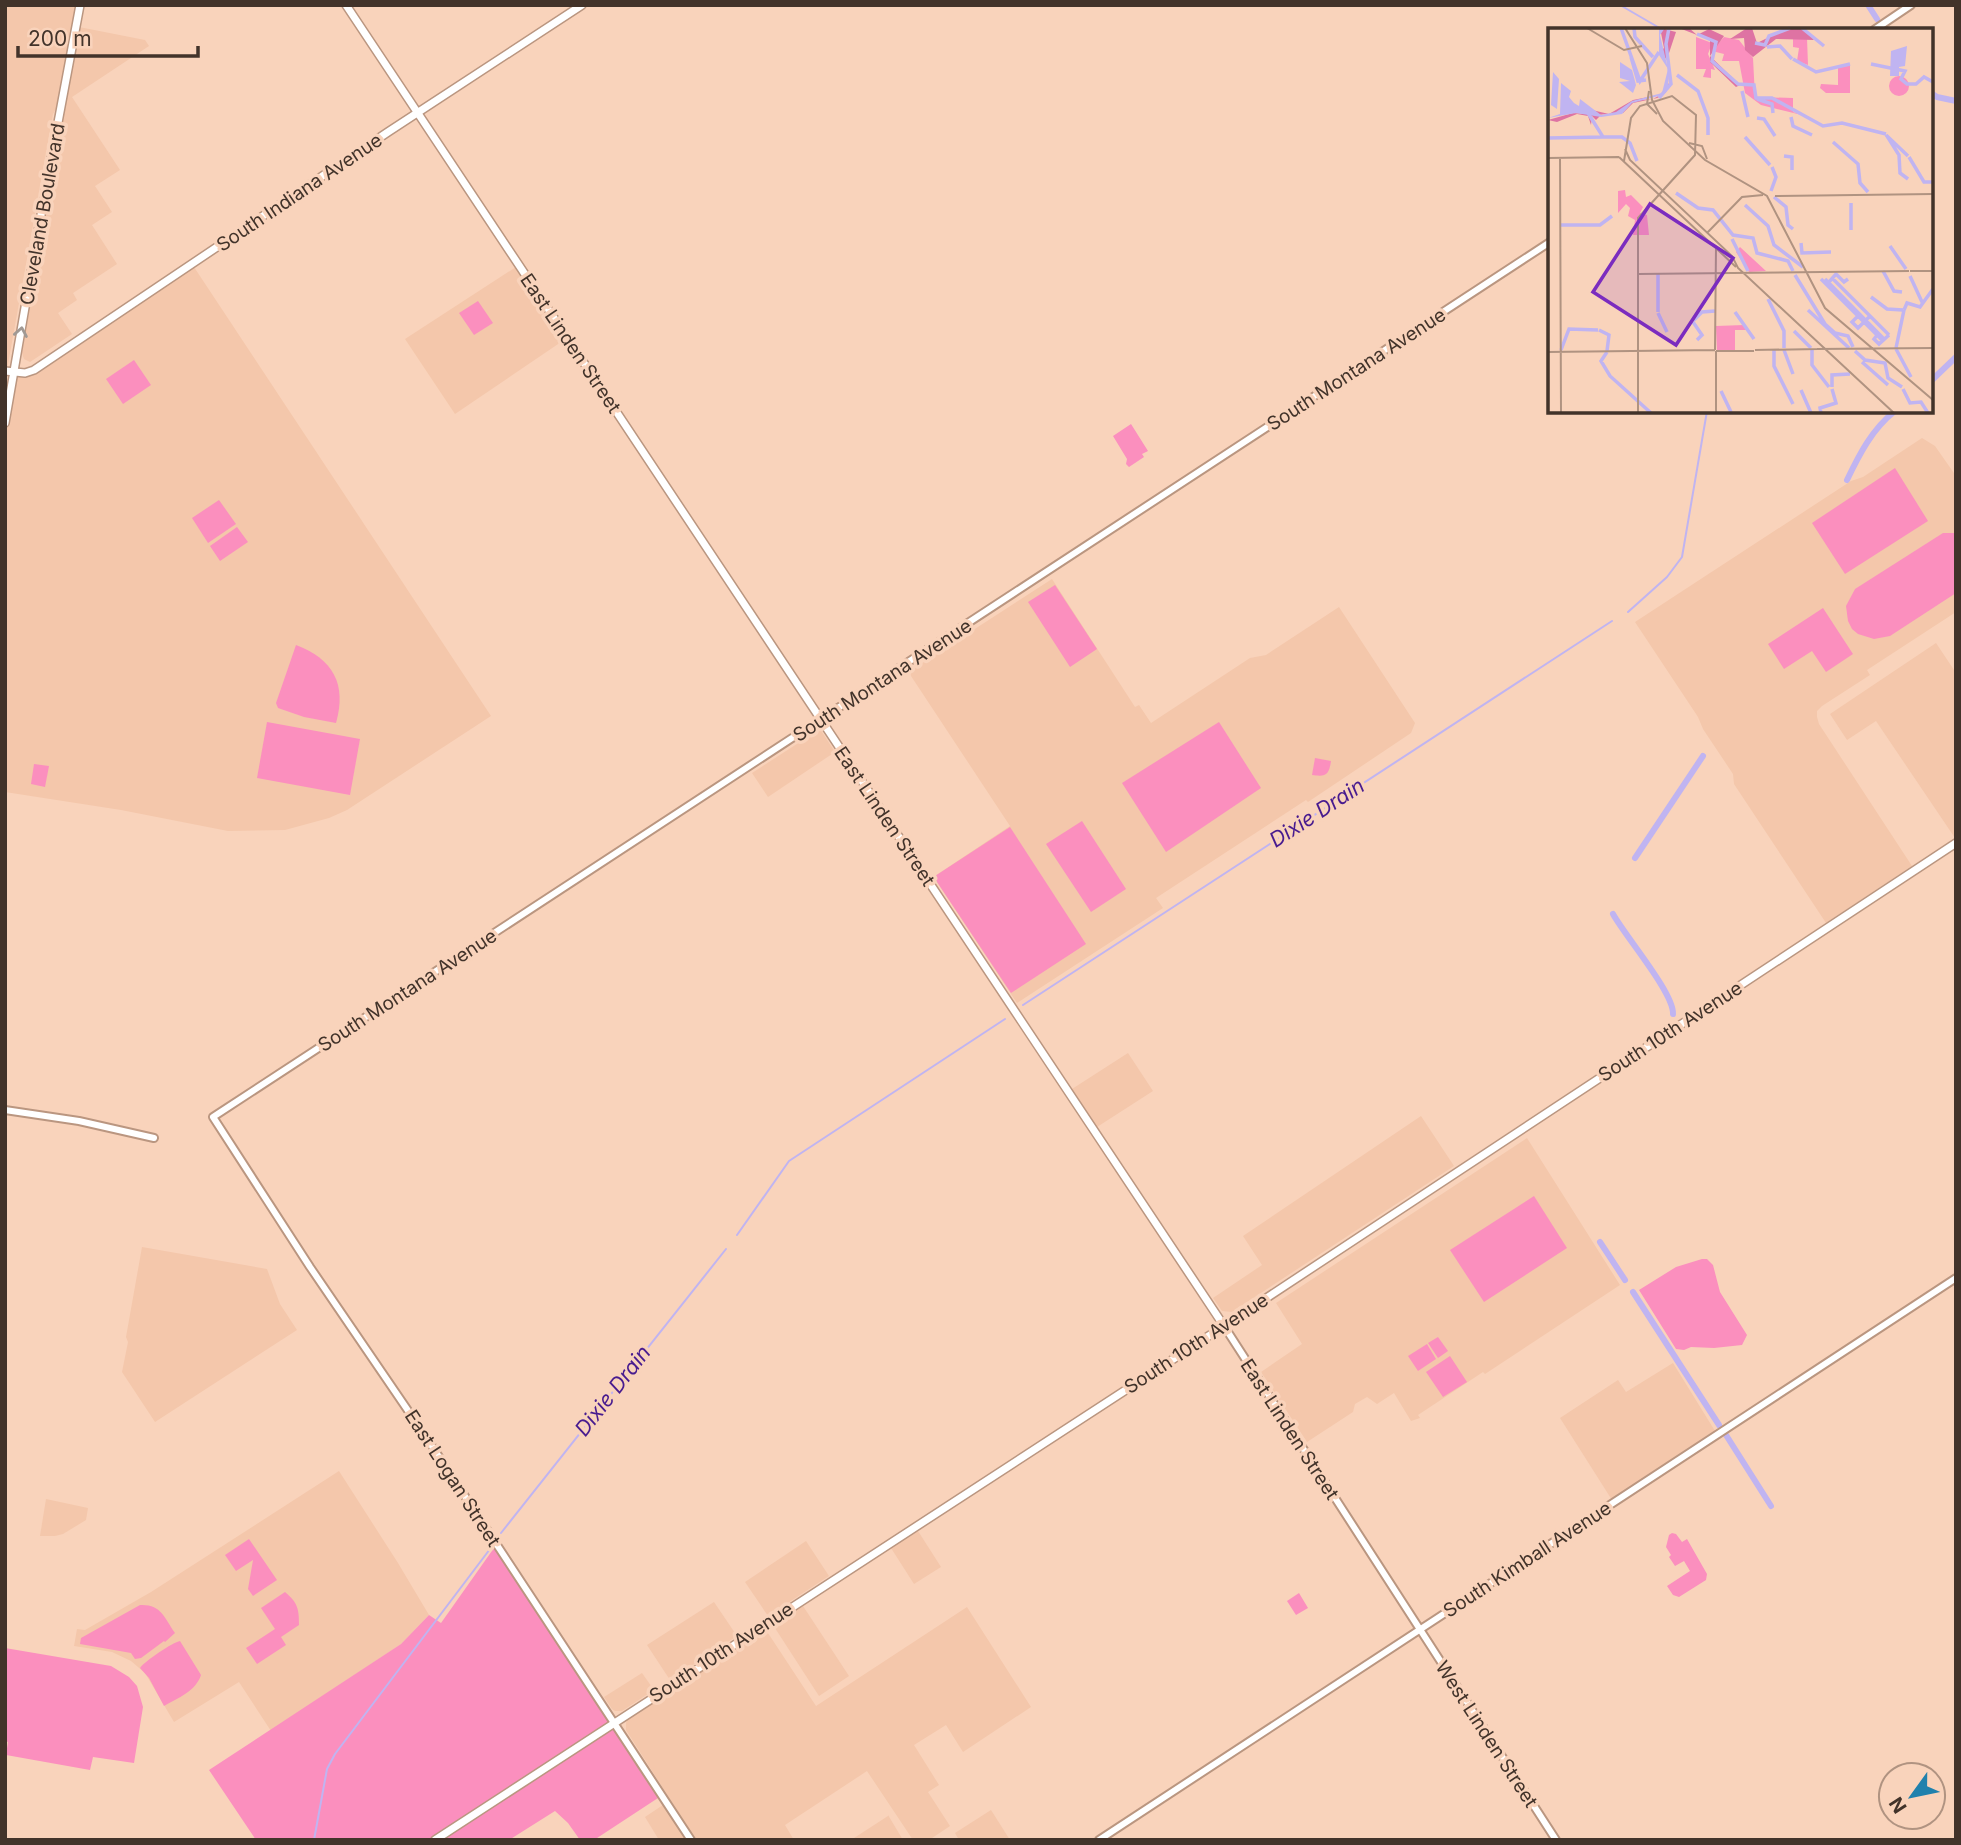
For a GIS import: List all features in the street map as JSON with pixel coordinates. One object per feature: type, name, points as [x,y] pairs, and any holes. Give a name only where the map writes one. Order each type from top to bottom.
[{"type":"main road","name":"Cleveland Boulevard","points":[[5,423],[9,372],[80,5]]},
{"type":"main road","name":"East Linden Street","points":[[346,5],[1224,1326]]},
{"type":"main road","name":"South Indiana Avenue","points":[[9,372],[25,373],[34,370],[582,5]]},
{"type":"main road","name":"South 10th Avenue","points":[[435,1840],[1224,1326],[1956,843]]},
{"type":"street","points":[[1877,28],[1911,5]]},
{"type":"street","name":"South Montana Avenue","points":[[214,1117],[1548,243]]},
{"type":"street","points":[[5,1110],[79,1121],[154,1138]]},
{"type":"street","name":"East Logan Street","points":[[214,1117],[310,1267],[384,1374],[691,1840]]},
{"type":"street","name":"South Kimball Avenue","points":[[1099,1840],[1956,1278]]},
{"type":"street","name":"East Linden Street","points":[[1224,1326],[1419,1629]]},
{"type":"street","name":"West Linden Street","points":[[1419,1629],[1556,1840]]},
{"type":"shaded area","points":[[5,5],[76,5],[53,114],[5,381]]},
{"type":"shaded area","points":[[79,27],[145,40],[149,46],[72,97],[120,170],[95,186],[112,212],[92,225],[117,264],[73,293],[77,300],[58,313],[72,334],[30,362],[24,359],[22,353]]},
{"type":"shaded area","points":[[192,264],[491,716],[347,810],[285,830],[228,831],[121,810],[5,792],[5,423],[14,373],[25,373]]},
{"type":"shaded area","points":[[519,265],[567,338],[455,414],[405,339]]},
{"type":"shaded area","points":[[478,301],[493,323],[474,335],[459,313]]},
{"type":"shaded area","points":[[134,360],[151,385],[123,404],[106,379]]},
{"type":"shaded area","points":[[1131,424],[1148,451],[1129,467],[1113,436]]},
{"type":"shaded area","points":[[1922,438],[1935,446],[1956,476],[1956,612],[1867,670],[1870,675],[1817,711],[1819,724],[1912,866],[1826,923],[1734,784],[1733,774],[1635,622],[1851,481],[1863,477]]},
{"type":"shaded area","points":[[1895,468],[1928,521],[1845,574],[1812,523]]},
{"type":"shaded area","points":[[219,500],[236,524],[208,543],[192,518]]},
{"type":"shaded area","points":[[237,527],[248,542],[220,561],[210,546]]},
{"type":"shaded area","points":[[1943,533],[1956,533],[1956,593],[1890,636],[1874,639],[1852,629],[1846,606],[1855,589]]},
{"type":"shaded area","points":[[1052,579],[1135,707],[1139,705],[1151,723],[1250,658],[1266,655],[1339,607],[1415,723],[1411,733],[1156,898],[1163,908],[1017,1003],[935,879],[935,876],[1010,826],[910,671]]},
{"type":"shaded area","points":[[1055,585],[1097,649],[1070,667],[1028,602]]},
{"type":"shaded area","points":[[1823,608],[1853,654],[1826,672],[1812,651],[1784,669],[1768,644]]},
{"type":"shaded area","points":[[1936,643],[1956,673],[1955,838],[1876,721],[1847,740],[1830,714]]},
{"type":"shaded area","points":[[296,645],[319,658],[334,675],[340,696],[336,723],[304,717],[278,708],[276,703]]},
{"type":"shaded area","points":[[267,722],[360,739],[350,795],[257,778]]},
{"type":"shaded area","points":[[1219,722],[1261,788],[1166,852],[1122,783]]},
{"type":"shaded area","points":[[820,729],[835,752],[768,797],[752,773]]},
{"type":"shaded area","points":[[1315,758],[1331,761],[1326,774],[1312,775]]},
{"type":"shaded area","points":[[34,764],[49,766],[45,787],[31,784]]},
{"type":"shaded area","points":[[1082,821],[1126,889],[1091,912],[1046,844]]},
{"type":"shaded area","points":[[1010,827],[1086,944],[1011,993],[935,879],[935,876]]},
{"type":"shaded area","points":[[1128,1053],[1153,1091],[1097,1127],[1072,1089]]},
{"type":"shaded area","points":[[1421,1116],[1454,1166],[1232,1312],[1222,1311],[1213,1298],[1262,1265],[1243,1236]]},
{"type":"shaded area","points":[[1527,1138],[1620,1285],[1418,1415],[1420,1418],[1411,1421],[1394,1393],[1377,1404],[1367,1397],[1355,1404],[1353,1412],[1307,1442],[1261,1372],[1302,1344],[1276,1303]]},
{"type":"shaded area","points":[[1534,1196],[1567,1248],[1484,1302],[1450,1250]]},
{"type":"shaded area","points":[[142,1247],[267,1269],[280,1304],[297,1330],[155,1422],[122,1372]]},
{"type":"shaded area","points":[[1707,1259],[1713,1265],[1720,1292],[1747,1335],[1742,1345],[1676,1349],[1639,1290],[1676,1267]]},
{"type":"shaded area","points":[[1438,1337],[1448,1351],[1438,1358],[1428,1343]]},
{"type":"shaded area","points":[[1427,1344],[1436,1359],[1418,1371],[1408,1356]]},
{"type":"shaded area","points":[[1450,1356],[1467,1382],[1443,1397],[1426,1372]]},
{"type":"shaded area","points":[[1673,1363],[1715,1431],[1612,1500],[1560,1418],[1618,1380],[1626,1392]]},
{"type":"shaded area","points":[[339,1471],[429,1615],[401,1644],[271,1731],[239,1682],[174,1722],[145,1673],[131,1661],[112,1652],[74,1646],[77,1629],[85,1630],[151,1592]]},
{"type":"shaded area","points":[[46,1499],[88,1508],[86,1520],[63,1534],[40,1536]]},
{"type":"shaded area","points":[[918,1531],[941,1567],[914,1584],[891,1548]]},
{"type":"shaded area","points":[[1672,1533],[1682,1542],[1687,1539],[1707,1574],[1706,1580],[1679,1597],[1673,1595],[1667,1586],[1690,1571],[1684,1561],[1675,1566],[1669,1557],[1671,1555],[1666,1547]]},
{"type":"shaded area","points":[[249,1539],[277,1580],[253,1596],[248,1589],[253,1560],[236,1571],[225,1555]]},
{"type":"shaded area","points":[[806,1541],[829,1576],[768,1616],[745,1582]]},
{"type":"shaded area","points":[[494,1548],[658,1798],[594,1840],[580,1840],[555,1811],[509,1840],[256,1840],[209,1770],[401,1644],[429,1615],[441,1623]]},
{"type":"shaded area","points":[[285,1592],[297,1607],[299,1625],[281,1637],[286,1645],[257,1664],[246,1648],[275,1629],[261,1608]]},
{"type":"shaded area","points":[[1299,1593],[1308,1608],[1296,1615],[1287,1601]]},
{"type":"shaded area","points":[[714,1602],[737,1636],[670,1680],[647,1645]]},
{"type":"shaded area","points":[[140,1605],[157,1609],[175,1633],[141,1658],[135,1659],[131,1653],[80,1644],[81,1638]]},
{"type":"shaded area","points":[[803,1606],[849,1676],[819,1696],[773,1625]]},
{"type":"shaded area","points":[[967,1607],[1031,1707],[963,1752],[946,1725],[914,1745],[939,1785],[928,1792],[950,1826],[929,1840],[913,1840],[867,1771],[785,1825],[794,1840],[696,1840],[626,1730],[627,1720],[766,1630],[816,1706]]},
{"type":"shaded area","points":[[180,1641],[201,1675],[191,1690],[164,1706],[149,1678],[140,1668],[159,1652]]},
{"type":"shaded area","points":[[5,1648],[111,1666],[129,1677],[137,1686],[143,1707],[134,1763],[93,1757],[90,1770],[6,1755],[8,1742],[5,1741]]},
{"type":"shaded area","points":[[642,1673],[654,1690],[622,1711],[612,1709],[604,1697]]},
{"type":"shaded area","points":[[663,1805],[686,1840],[659,1840],[645,1817]]},
{"type":"shaded area","points":[[991,1810],[1010,1840],[959,1840],[955,1833]]},
{"type":"shaded area","points":[[888,1816],[903,1840],[851,1840]]},
{"type":"waterway","name":"Dixie Drain","points":[[1620,5],[1660,28]]},
{"type":"waterway","points":[[1868,5],[1877,19]]},
{"type":"waterway","points":[[1933,94],[1956,101]]},
{"type":"waterway","points":[[1933,379],[1956,357]]},
{"type":"waterway","name":"Dixie Drain","points":[[1628,612],[1667,577],[1682,557],[1707,413]]},
{"type":"waterway","points":[[1847,480],[1873,434],[1893,413]]},
{"type":"waterway","name":"Dixie Drain","points":[[1023,1005],[1612,621]]},
{"type":"waterway","points":[[1635,858],[1703,756]]},
{"type":"waterway","points":[[1613,914],[1658,979],[1673,1014]]},
{"type":"waterway","name":"Dixie Drain","points":[[737,1235],[789,1161],[1005,1019]]},
{"type":"waterway","points":[[1600,1242],[1625,1280]]},
{"type":"waterway","name":"Dixie Drain","points":[[501,1533],[726,1249]]},
{"type":"waterway","points":[[1633,1292],[1719,1425]]},
{"type":"waterway","points":[[1726,1435],[1771,1506]]},
{"type":"waterway","name":"Dixie Drain","points":[[314,1840],[327,1769],[335,1754],[490,1549]]}]
